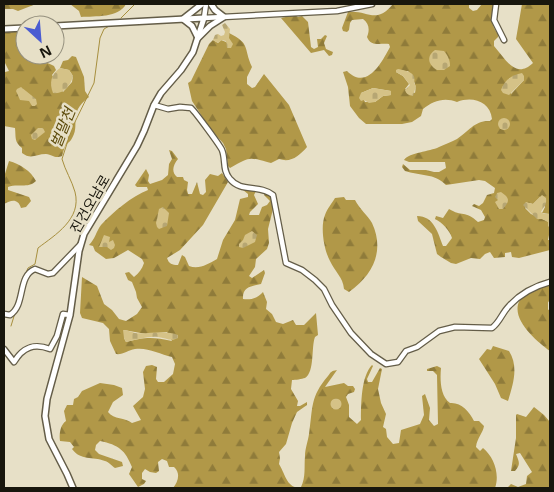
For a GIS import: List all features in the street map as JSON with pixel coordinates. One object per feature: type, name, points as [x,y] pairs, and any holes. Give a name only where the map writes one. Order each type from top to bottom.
[{"type":"main road","points":[[184,19],[202,4]]},
{"type":"main road","points":[[184,19],[192,26],[198,38],[210,26],[224,17],[211,4]]},
{"type":"main road","points":[[65,25],[204,18]]},
{"type":"main road","name":"진건오남로","points":[[73,488],[49,439],[45,416],[47,399],[70,315],[80,245],[84,234],[141,139],[154,105],[161,93],[188,59],[198,38],[204,18]]},
{"type":"street","name":"진건오남로","points":[[204,18],[206,4]]},
{"type":"street","points":[[204,18],[336,11],[372,4]]},
{"type":"street","points":[[496,4],[494,20],[504,40]]},
{"type":"street","points":[[154,105],[168,109],[180,106],[191,108],[221,148],[224,167],[231,181],[244,188],[261,188],[273,195],[286,262],[290,266],[302,270],[324,289],[332,305],[351,333],[370,354],[386,364],[398,362],[406,351],[417,347],[439,331],[454,327],[492,328],[510,305],[524,292],[550,282]]},
{"type":"street","points":[[4,314],[12,314],[17,308],[24,283],[30,271],[35,269],[48,274],[53,273],[80,245]]},
{"type":"street","points":[[4,349],[14,362],[20,352],[27,348],[39,346],[50,349],[57,336],[62,314],[70,315]]},
{"type":"green space","points":[[4,4],[36,4],[18,11],[4,9]]},
{"type":"green space","points":[[70,4],[126,4],[123,9],[112,14],[81,17],[79,11]]},
{"type":"green space","points":[[393,4],[469,4],[469,8],[473,11],[477,10],[482,4],[494,4],[492,20],[498,37],[494,41],[494,46],[506,61],[521,69],[527,68],[533,63],[516,39],[522,4],[550,4],[550,214],[542,213],[545,207],[540,197],[533,204],[529,203],[525,208],[531,214],[549,222],[550,234],[548,240],[550,240],[550,250],[519,258],[512,257],[511,252],[505,253],[505,257],[494,258],[490,252],[480,259],[471,258],[456,264],[437,254],[432,234],[418,221],[417,216],[428,219],[431,222],[443,246],[446,246],[452,238],[445,227],[435,219],[436,216],[443,218],[449,209],[470,216],[478,222],[484,220],[485,217],[481,210],[472,206],[474,204],[479,206],[483,203],[487,195],[494,193],[495,188],[485,181],[479,180],[446,185],[437,178],[410,173],[402,167],[403,164],[410,170],[439,172],[446,168],[445,162],[409,162],[404,160],[411,155],[435,149],[457,139],[476,124],[490,121],[492,119],[491,113],[484,104],[474,100],[457,102],[443,100],[423,109],[421,116],[412,122],[402,124],[366,124],[359,118],[350,106],[348,87],[343,72],[347,71],[361,78],[367,76],[383,60],[390,47],[389,44],[376,44],[369,40],[367,37],[367,23],[363,19],[352,20],[347,32],[343,31],[342,28],[348,12],[377,15],[387,10]],"holes":[[[408,71],[415,84],[415,93],[405,89],[409,84],[403,76],[396,72]],[[509,78],[524,80],[511,94]],[[373,88],[391,91],[391,95],[383,96],[375,102],[365,102],[361,93]]]},
{"type":"green space","points":[[295,15],[298,17],[302,16],[308,22],[311,47],[314,49],[318,47],[317,39],[321,39],[325,35],[327,36],[324,43],[326,49],[333,52],[332,55],[329,56],[324,50],[311,53],[281,18]]},
{"type":"green space","points":[[225,23],[230,29],[229,38],[233,44],[231,48],[227,48],[226,41],[222,40],[218,43],[213,40],[215,35],[224,35],[225,32],[222,25]]},
{"type":"green space","points":[[15,31],[15,65],[54,66],[56,70],[52,75],[63,92],[72,82],[73,76],[69,70],[60,68],[61,65],[65,65],[65,61],[72,56],[76,57],[84,77],[85,91],[89,97],[78,109],[74,134],[60,157],[46,154],[25,155],[22,153],[22,148],[17,141],[15,128],[4,126],[4,79],[5,72],[9,71],[4,64],[4,32]]},
{"type":"green space","points":[[229,33],[244,43],[252,67],[247,77],[247,84],[252,88],[255,87],[264,74],[289,105],[307,147],[294,158],[287,160],[279,159],[271,163],[250,159],[230,168],[223,143],[211,130],[192,101],[188,83],[191,81],[209,44],[213,40],[218,43],[221,40],[226,42],[229,38]]},
{"type":"green space","points":[[435,50],[444,51],[450,62],[450,66],[444,70],[437,70],[430,63],[430,55]]},
{"type":"green space","points":[[60,68],[69,70],[73,76],[66,89],[53,93],[52,79]]},
{"type":"green space","points":[[398,69],[413,74],[416,86],[413,96],[405,91],[410,85],[403,76],[396,72]]},
{"type":"green space","points":[[522,73],[524,80],[509,95],[503,93],[501,90],[502,86],[506,81]]},
{"type":"green space","points":[[21,87],[36,99],[37,104],[35,106],[32,106],[29,101],[20,100],[16,91]]},
{"type":"green space","points":[[373,88],[391,91],[391,95],[383,96],[375,102],[361,101],[359,98],[361,93]]},
{"type":"green space","points":[[502,118],[506,118],[510,124],[506,130],[502,130],[498,126],[498,122]]},
{"type":"green space","points":[[38,128],[43,128],[45,132],[35,140],[32,139],[31,135]]},
{"type":"green space","points":[[169,150],[178,159],[173,168],[175,175],[183,177],[188,182],[188,194],[192,194],[197,182],[200,194],[203,195],[206,192],[205,180],[210,174],[218,176],[222,173],[228,182],[203,225],[180,250],[167,258],[170,263],[178,265],[182,255],[189,266],[193,267],[203,266],[217,259],[223,240],[235,220],[240,199],[248,197],[248,194],[243,190],[246,188],[256,191],[254,195],[258,204],[249,215],[259,215],[262,207],[270,201],[264,195],[265,192],[273,196],[273,209],[268,229],[269,243],[267,249],[256,259],[255,267],[249,276],[252,278],[264,270],[265,273],[261,284],[251,286],[246,290],[243,299],[254,298],[263,292],[267,302],[266,309],[272,314],[276,322],[283,324],[293,320],[296,325],[304,325],[316,313],[318,335],[314,341],[312,365],[305,378],[292,380],[291,389],[298,401],[297,406],[307,402],[307,405],[297,412],[286,444],[279,452],[279,464],[289,483],[292,486],[301,487],[303,483],[305,451],[313,403],[322,383],[331,372],[337,370],[325,387],[344,383],[348,386],[353,386],[355,389],[354,392],[346,397],[349,405],[349,417],[357,424],[361,420],[362,391],[368,370],[373,366],[367,379],[368,382],[372,382],[380,368],[382,369],[378,389],[386,414],[383,427],[386,429],[387,437],[393,444],[399,443],[401,430],[420,424],[424,415],[422,396],[425,394],[430,408],[429,420],[434,426],[438,424],[437,375],[433,371],[427,371],[427,369],[437,366],[441,368],[441,387],[447,400],[450,403],[461,406],[470,414],[474,421],[479,421],[484,426],[476,447],[480,451],[483,448],[493,461],[497,477],[495,488],[173,488],[178,472],[174,467],[169,467],[167,461],[162,459],[158,462],[159,471],[156,473],[145,469],[142,473],[142,479],[146,481],[138,487],[129,474],[132,467],[124,452],[112,444],[100,441],[96,445],[95,450],[99,454],[122,462],[123,466],[115,468],[106,462],[83,457],[75,453],[72,449],[74,447],[70,442],[60,441],[60,430],[66,421],[64,411],[67,405],[73,405],[74,399],[82,391],[100,383],[122,388],[123,395],[113,402],[108,412],[110,415],[132,423],[141,420],[133,406],[143,397],[145,389],[143,372],[146,366],[152,365],[157,367],[156,379],[158,382],[164,382],[173,374],[175,364],[172,357],[140,349],[116,354],[110,341],[109,329],[103,323],[82,318],[80,313],[82,277],[97,286],[104,304],[119,319],[126,321],[137,314],[142,307],[132,282],[128,280],[125,273],[129,272],[134,277],[144,263],[142,259],[128,250],[114,258],[106,259],[95,251],[93,246],[89,245],[101,225],[111,215],[129,200],[148,190],[147,187],[137,187],[135,185],[146,169],[150,184],[162,180],[168,175],[169,164],[172,159]],"holes":[[[124,330],[146,334],[167,332],[172,341],[149,338],[126,342],[124,338]]]},
{"type":"green space","points":[[9,161],[25,168],[36,181],[30,185],[8,187],[8,190],[29,197],[31,201],[26,207],[21,208],[16,201],[4,204],[4,177]]},
{"type":"green space","points":[[501,192],[506,196],[508,202],[503,209],[499,209],[495,202],[498,200],[495,197],[497,193]]},
{"type":"green space","points":[[542,195],[546,198],[546,204],[541,212],[550,214],[550,228],[548,222],[537,219],[523,205],[526,202],[533,204]]},
{"type":"green space","points":[[344,197],[346,200],[355,200],[370,220],[376,233],[377,243],[377,253],[370,270],[365,278],[349,292],[344,289],[328,256],[324,245],[323,232],[328,208],[335,198]]},
{"type":"green space","points":[[163,207],[169,213],[167,226],[159,229],[156,223],[159,209]]},
{"type":"green space","points":[[252,231],[257,235],[255,242],[243,248],[239,247],[245,235]]},
{"type":"green space","points":[[104,235],[110,237],[109,242],[113,240],[115,245],[111,250],[107,247],[99,247]]},
{"type":"green space","points":[[543,285],[550,285],[550,304],[548,301],[548,310],[550,309],[550,351],[524,326],[519,317],[518,309],[519,301],[525,294]]},
{"type":"green space","points":[[123,330],[135,333],[168,333],[178,335],[178,338],[171,340],[150,337],[126,342]]},
{"type":"green space","points":[[493,346],[509,351],[514,363],[514,376],[508,401],[501,398],[495,384],[479,359],[487,349],[491,350]]},
{"type":"green space","points":[[336,398],[342,404],[336,410],[330,404]]},
{"type":"green space","points":[[534,407],[550,422],[550,488],[507,488],[511,484],[518,487],[526,484],[527,476],[532,472],[520,453],[516,454],[519,461],[518,467],[515,471],[511,471],[516,438],[516,415],[526,417]]},
{"type":"waterway","name":"벌말천","points":[[121,18],[135,4]]},
{"type":"waterway","name":"벌말천","points":[[24,278],[28,268],[35,264],[38,248],[66,225],[75,210],[75,192],[62,159],[72,128],[94,83],[100,38],[104,29],[111,25]]},
{"type":"waterway","name":"벌말천","points":[[18,298],[20,286]]},
{"type":"waterway","name":"벌말천","points":[[11,326],[15,313]]}]
